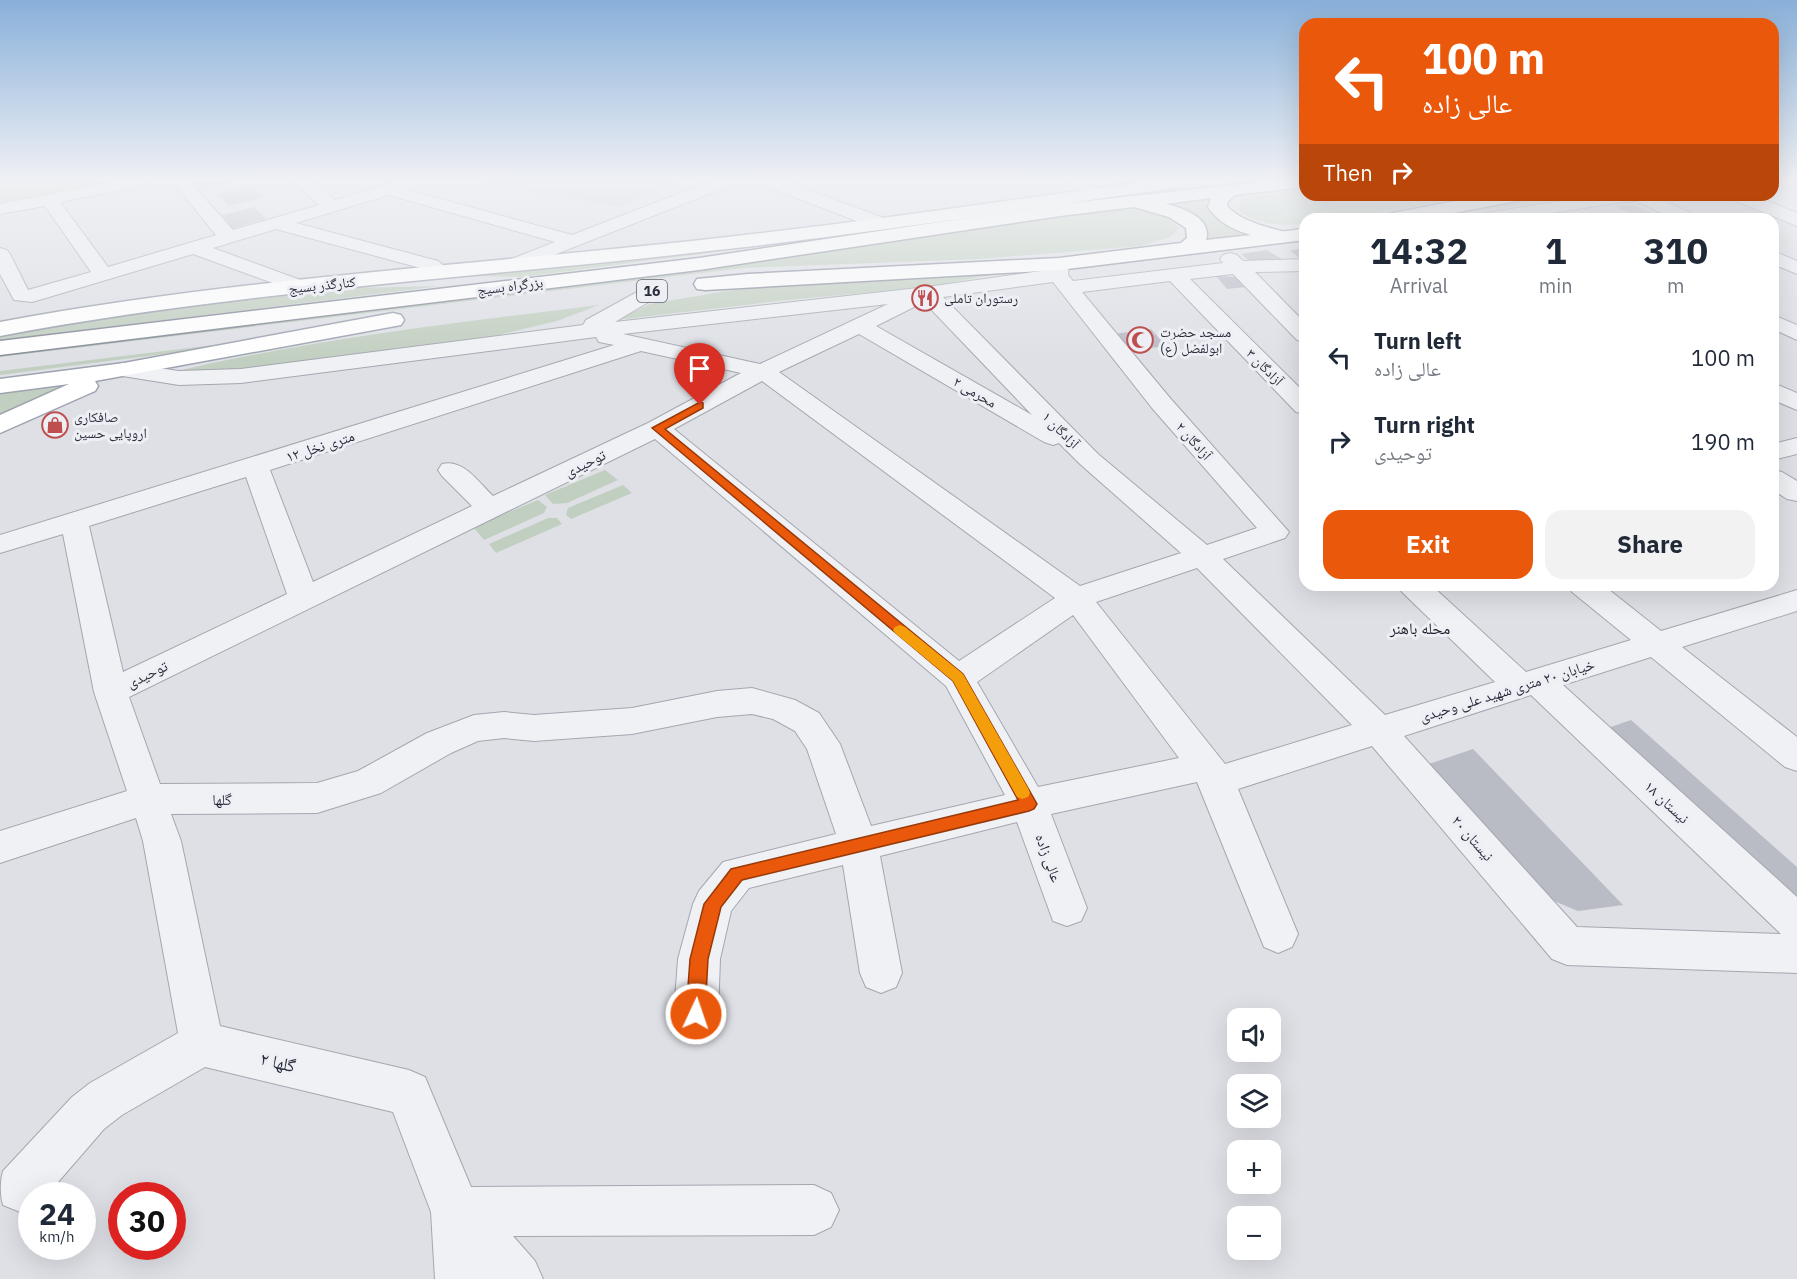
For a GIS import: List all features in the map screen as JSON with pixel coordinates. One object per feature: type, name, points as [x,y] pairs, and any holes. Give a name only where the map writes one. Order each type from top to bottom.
[{"type":"main road","name":"کنارگذر بسیج","points":[[0,329],[96,312],[299,286],[735,242]]},
{"type":"main road","name":"بزرگراه بسیج","points":[[0,348],[699,264],[848,242]]},
{"type":"main road","points":[[1185,250],[1195,242]]},
{"type":"main road","name":"بزرگراه بسیج","points":[[0,368],[393,320],[760,279],[1062,275],[1185,250],[1248,242]]},
{"type":"main road","points":[[330,284],[560,279]]},
{"type":"main road","points":[[0,307],[10,315],[23,318],[96,312]]},
{"type":"main road","points":[[0,386],[124,370],[393,320]]},
{"type":"main road","points":[[0,425],[124,370]]},
{"type":"street","points":[[79,242],[103,275]]},
{"type":"street","points":[[0,254],[21,296],[25,297],[216,242]]},
{"type":"street","points":[[344,242],[432,265],[441,272]]},
{"type":"street","points":[[513,265],[571,242]]},
{"type":"street","points":[[1271,242],[1299,262]]},
{"type":"street","points":[[1217,246],[1299,329]]},
{"type":"street","points":[[194,248],[299,286]]},
{"type":"street","points":[[1779,260],[1797,270]]},
{"type":"street","name":"توحیدی","points":[[111,692],[657,428],[763,371],[927,293],[1062,275],[1175,275],[1239,267],[1299,265]]},
{"type":"street","points":[[1779,275],[1797,270]]},
{"type":"street","name":"آزادگان ۲","points":[[1062,275],[1161,403],[1275,532],[1203,557]]},
{"type":"street","name":"آزادگان ۳","points":[[1175,275],[1299,401]]},
{"type":"street","points":[[583,332],[672,288]]},
{"type":"street","points":[[124,370],[179,378],[241,376],[583,332],[927,293]]},
{"type":"street","name":"آزادگان ۱","points":[[927,293],[1089,459],[1203,557],[1378,730]]},
{"type":"street","points":[[1779,324],[1797,333]]},
{"type":"street","name":"محرمی ۲","points":[[861,326],[1089,459]]},
{"type":"street","name":"۱۲ متری نخل","points":[[583,332],[763,371]]},
{"type":"street","name":"۱۲ متری نخل","points":[[0,544],[639,345]]},
{"type":"street","points":[[763,371],[1076,598],[1211,773],[1278,934]]},
{"type":"street","points":[[994,403],[1011,405],[1021,402],[1022,390]]},
{"type":"street","points":[[1779,393],[1797,403]]},
{"type":"street","name":"عالی زاده","points":[[657,428],[958,678],[1029,804],[1067,908]]},
{"type":"street","points":[[1779,450],[1797,446]]},
{"type":"street","points":[[255,466],[304,598]]},
{"type":"street","points":[[451,470],[490,509]]},
{"type":"street","points":[[1779,482],[1797,493]]},
{"type":"street","points":[[25,1182],[88,1113],[106,1099],[202,1044],[162,841],[111,692],[74,522]]},
{"type":"street","points":[[958,678],[1076,598],[1203,557]]},
{"type":"street","name":"نیستان ۱۸","points":[[1420,591],[1529,684],[1797,923]]},
{"type":"street","points":[[1591,591],[1797,757]]},
{"type":"street","name":"خیابان ۲۰ متری شهید علی وحیدی","points":[[696,1014],[699,959],[713,904],[737,874],[1029,804],[1211,773],[1378,730],[1658,644],[1786,600]]},
{"type":"street","name":"گلها","points":[[0,847],[148,799],[317,798],[368,783],[439,743],[474,728],[504,725],[534,728],[632,722],[717,704],[752,701],[783,709],[807,722],[823,744],[859,845],[881,973]]},
{"type":"street","name":"نیستان ۲۰","points":[[1378,730],[1567,946],[1797,954]]},
{"type":"street","name":"گلها ۲","points":[[202,1044],[410,1093],[456,1212],[461,1279]]},
{"type":"street","points":[[456,1212],[814,1210]]},
{"type":"street","points":[[456,1212],[517,1279]]},
{"type":"green space","points":[[744,242],[779,242],[521,277],[446,275]]},
{"type":"green space","points":[[857,242],[1155,242],[1141,246],[979,259],[744,268],[0,357],[0,353]]},
{"type":"green space","points":[[1024,269],[927,287],[778,301],[616,320],[650,304],[763,285]]},
{"type":"green space","points":[[441,286],[0,340],[0,333],[159,306],[346,288]]},
{"type":"green space","points":[[599,305],[557,321],[494,336],[246,372],[169,373],[329,341]]},
{"type":"green space","points":[[222,344],[226,346],[0,375],[0,371]]},
{"type":"green space","points":[[77,382],[0,415],[0,390]]},
{"type":"green space","points":[[605,470],[618,480],[567,503],[553,504],[545,495]]},
{"type":"green space","points":[[623,485],[632,493],[571,519],[566,515],[568,508]]},
{"type":"green space","points":[[538,500],[547,507],[544,513],[484,540],[473,527]]},
{"type":"green space","points":[[548,518],[557,518],[562,524],[496,553],[489,544]]},
{"type":"building","points":[[1299,249],[1299,258],[1290,251]]},
{"type":"building","points":[[1266,250],[1284,260],[1281,263],[1249,261],[1241,254]]},
{"type":"building","points":[[1216,276],[1236,277],[1246,287],[1227,289]]},
{"type":"building","name":"مسجد حضرت ابولفضل (ع)","points":[[1151,329],[1166,346],[1128,351],[1114,334]]},
{"type":"building","points":[[1631,720],[1797,867],[1797,903],[1599,731]]},
{"type":"building","points":[[1473,749],[1623,905],[1578,911],[1554,901],[1429,764]]},
{"type":"slow traffic","points":[[900,630],[958,678],[1022,793]]},
{"type":"place","name":"رستوران تاملی","points":[[925,298]]},
{"type":"place","name":"مسجد حضرت ابولفضل (ع)","points":[[1140,340]]},
{"type":"place","name":"صافکاری اروپایی حسین","points":[[55,425]]},
{"type":"district","name":"محله باهنر","points":[[1420,628]]},
{"type":"route","points":[[696,1014],[699,959],[713,904],[737,874],[1029,804],[958,678],[657,428],[700,405]]}]
